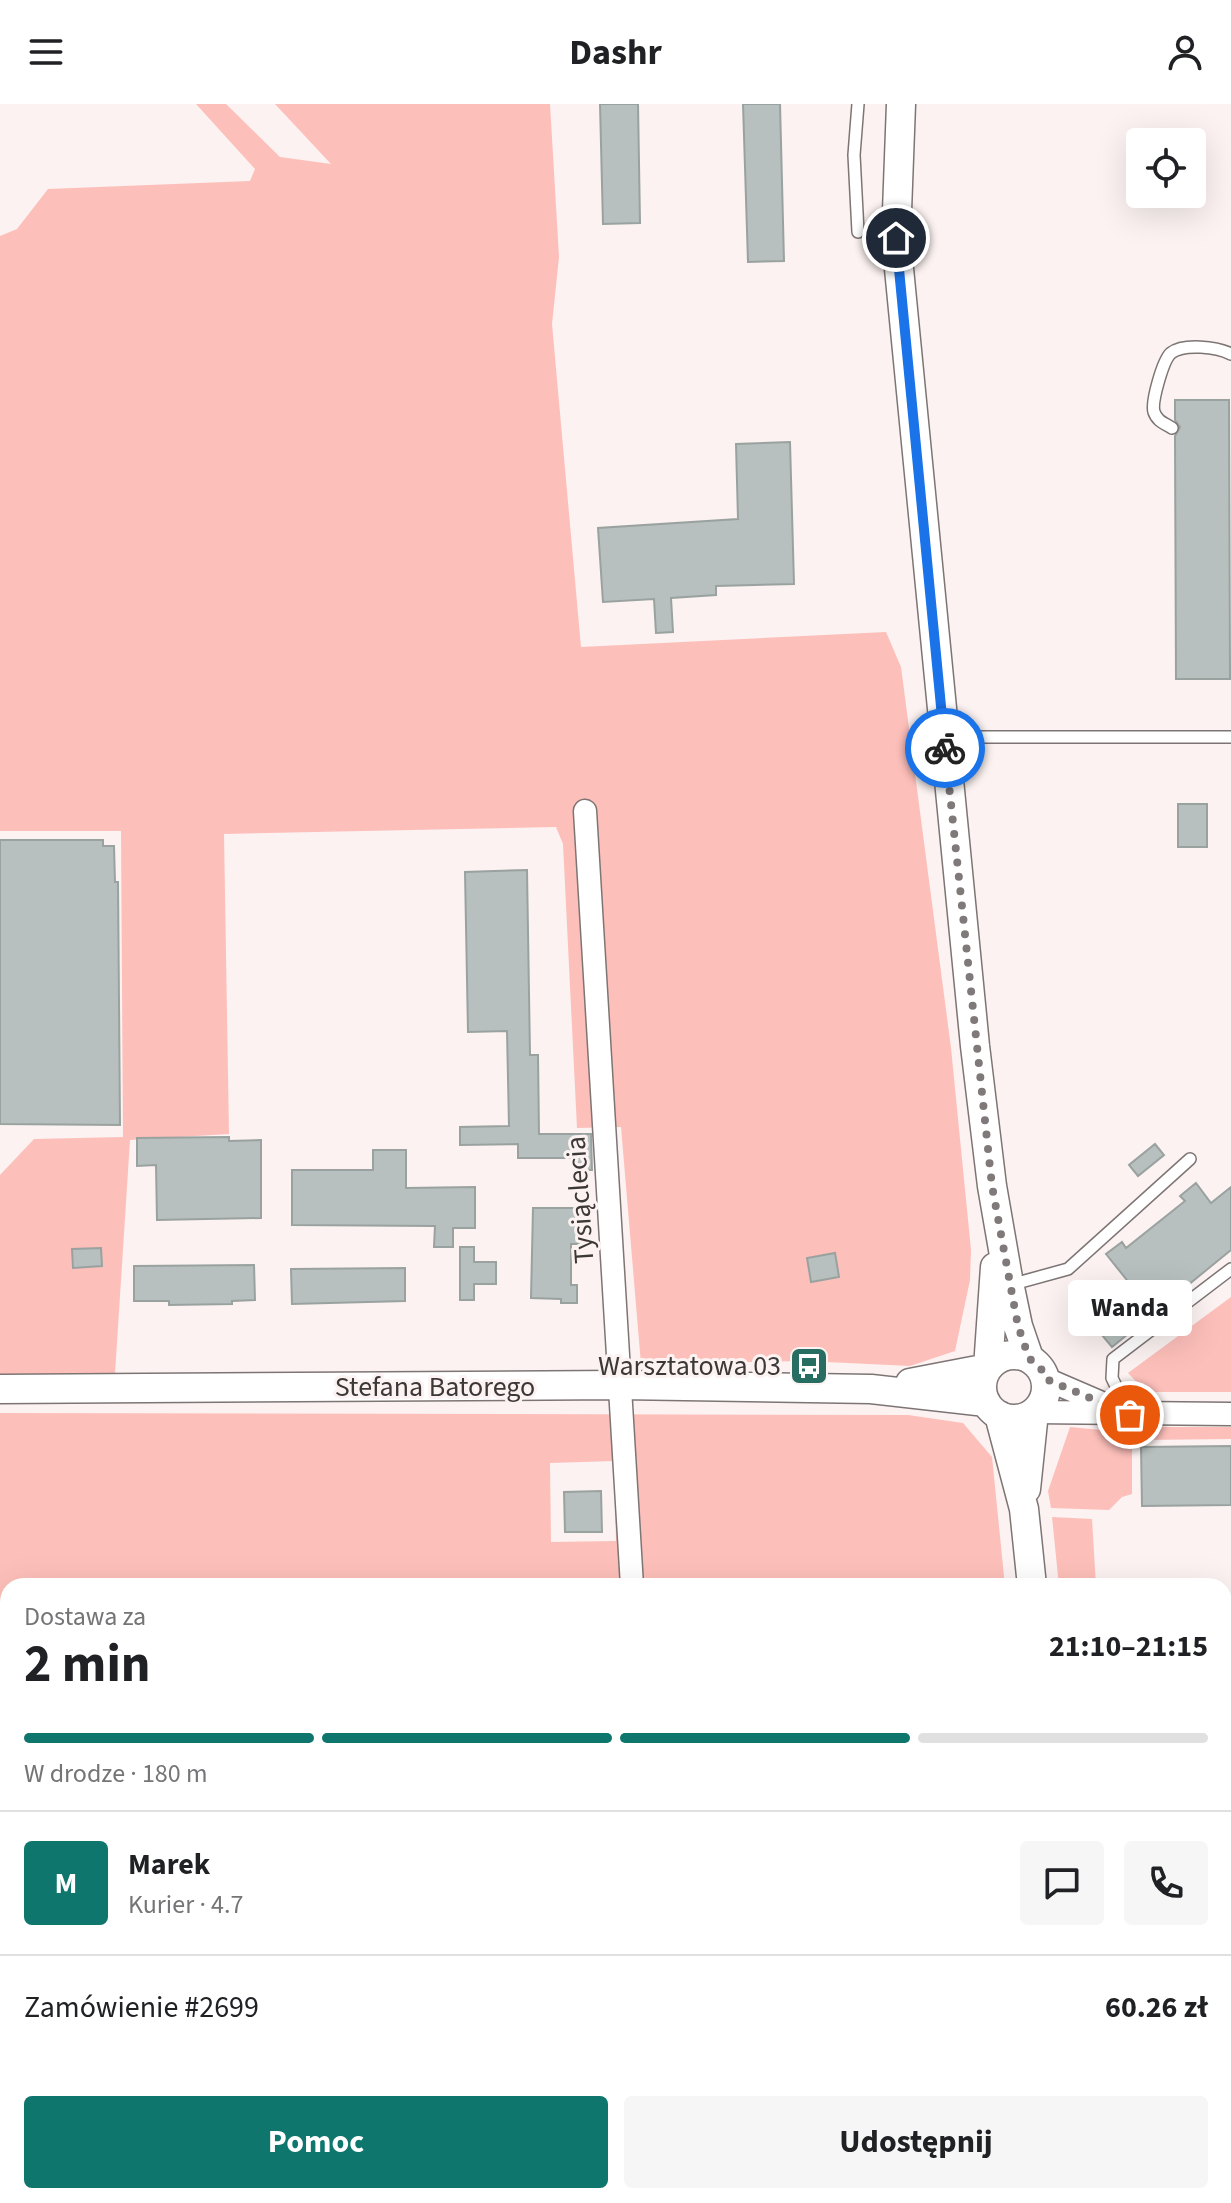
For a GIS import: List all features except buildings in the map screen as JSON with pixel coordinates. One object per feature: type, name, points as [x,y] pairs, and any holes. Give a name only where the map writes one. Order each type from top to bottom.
[{"type":"street","points":[[901,104],[896,238],[975,1046],[992,1186],[1018,1326],[1038,1368],[1045,1397],[1034,1412],[1024,1509]]},
{"type":"street","name":"Tysiąclecia","points":[[585,811],[632,1578]]},
{"type":"street","points":[[992,1186],[996,1274],[988,1368],[982,1385],[993,1409],[1024,1509],[1031,1578]]},
{"type":"street","points":[[988,1368],[1011,1354],[1130,1415]]},
{"type":"street","name":"Stefana Batorego","points":[[871,1389],[946,1378],[988,1368]]},
{"type":"street","name":"Stefana Batorego","points":[[0,1389],[621,1385],[871,1389],[993,1409]]},
{"type":"street","points":[[993,1409],[1017,1419],[1034,1412],[1231,1414]]},
{"type":"lane","points":[[858,104],[854,155],[858,232]]},
{"type":"lane","points":[[1172,428],[1158,420],[1153,409],[1164,361],[1173,351],[1187,347],[1231,354]]},
{"type":"lane","points":[[944,737],[1231,737]]},
{"type":"lane","points":[[1010,1285],[1068,1269],[1190,1159]]},
{"type":"lane","points":[[1130,1415],[1112,1378],[1113,1359],[1231,1269]]},
{"type":"shaded area","points":[[196,104],[226,104],[280,157],[331,164],[275,104],[550,104],[559,257],[552,324],[581,647],[886,632],[901,667],[951,1048],[971,1250],[970,1280],[955,1351],[910,1366],[806,1361],[641,1364],[621,1127],[577,1128],[563,844],[556,827],[224,834],[229,1134],[130,1140],[114,1389],[0,1389],[0,1175],[34,1139],[123,1137],[121,831],[0,831],[0,236],[17,229],[48,189],[250,181],[255,169]]},
{"type":"shaded area","points":[[1231,1297],[1231,1392],[1146,1392],[1128,1373]]},
{"type":"shaded area","points":[[0,1413],[908,1415],[963,1423],[992,1457],[1004,1578],[0,1578]],"holes":[[[614,1461],[616,1541],[551,1542],[550,1463]]]},
{"type":"shaded area","points":[[1070,1427],[1132,1433],[1132,1494],[1122,1497],[1109,1510],[1051,1508],[1048,1491]]},
{"type":"shaded area","points":[[1143,1427],[1231,1427],[1231,1439],[1143,1440]]},
{"type":"shaded area","points":[[1052,1517],[1092,1519],[1096,1578],[1058,1578]]},
{"type":"way so far","points":[[945,748],[992,1186],[1018,1326],[1029,1358],[1037,1363],[1046,1379],[1130,1415]]},
{"type":"place","name":"Warsztatowa 03","points":[[809,1366]]},
{"type":"place","name":"Wanda","points":[[1130,1415]]},
{"type":"route","points":[[896,238],[945,748]]}]
